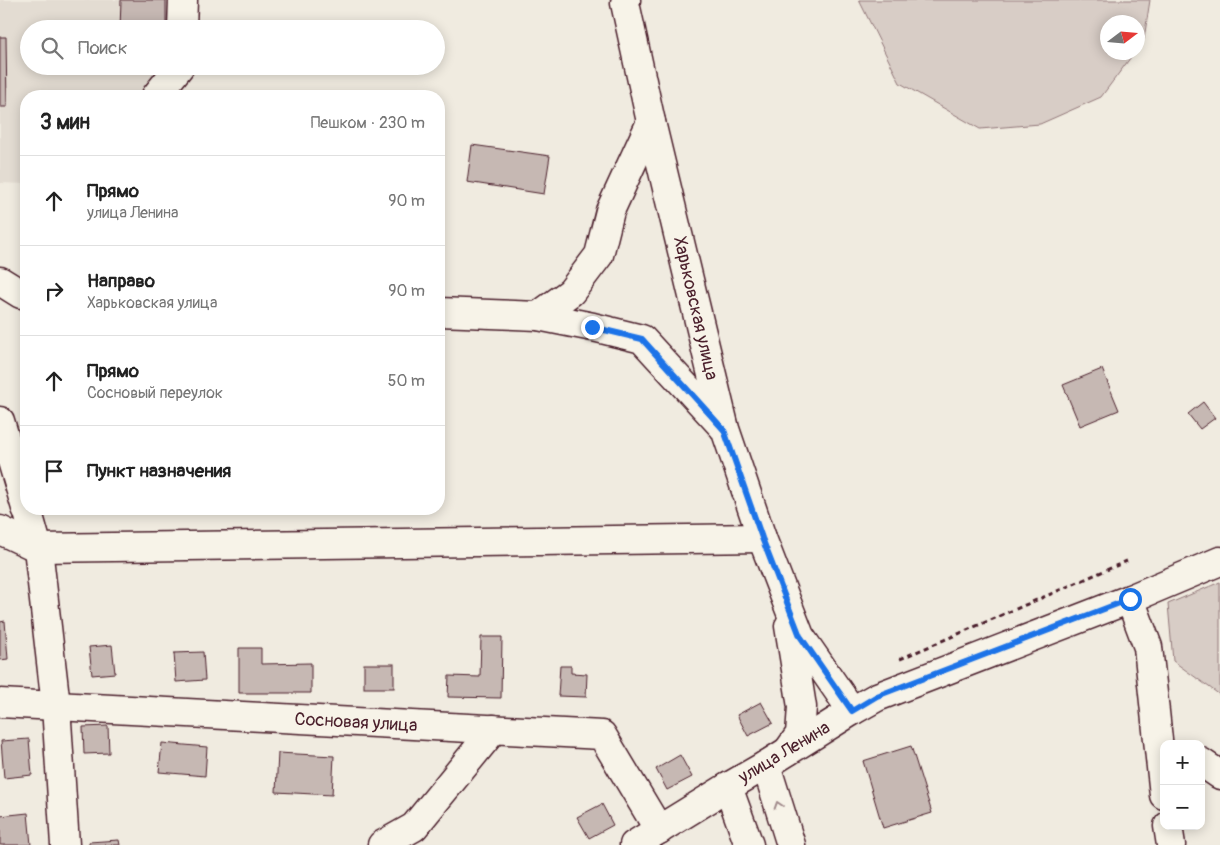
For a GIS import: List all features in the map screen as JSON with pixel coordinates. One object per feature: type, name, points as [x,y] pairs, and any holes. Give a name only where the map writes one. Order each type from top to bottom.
[{"type":"street","points":[[182,20],[183,0]]},
{"type":"street","name":"Харьковская улица","points":[[626,0],[625,3],[651,122],[724,430],[762,538],[800,636],[852,711]]},
{"type":"street","points":[[161,90],[173,75]]},
{"type":"street","points":[[538,316],[572,292],[599,255],[610,211],[651,122]]},
{"type":"street","points":[[0,282],[20,293]]},
{"type":"street","points":[[445,312],[538,316],[642,339],[724,430]]},
{"type":"street","points":[[0,421],[20,488]]},
{"type":"street","points":[[28,515],[38,548],[56,706],[65,845]]},
{"type":"street","points":[[38,548],[44,515]]},
{"type":"street","points":[[0,530],[38,548],[762,538]]},
{"type":"street","name":"улица Ленина","points":[[634,845],[877,696],[1130,599],[1220,561]]},
{"type":"street","points":[[783,592],[802,707],[800,734],[777,758],[791,845]]},
{"type":"street","points":[[1130,599],[1148,647],[1166,738],[1164,785]]},
{"type":"street","name":"Сосновая улица","points":[[0,703],[602,736],[659,830]]},
{"type":"street","points":[[382,845],[414,827],[494,729]]},
{"type":"street","points":[[1205,765],[1220,775]]},
{"type":"street","points":[[728,787],[749,845]]},
{"type":"street","points":[[1169,830],[1171,845]]},
{"type":"path","points":[[898,660],[1127,561]]},
{"type":"shaded area","points":[[0,0],[170,0],[170,20],[20,20],[20,75],[158,75],[147,90],[20,90],[20,184],[0,183]]},
{"type":"shaded area","points":[[859,0],[1150,0],[1145,32],[1145,15],[1100,15],[1100,60],[1129,60],[1101,97],[1040,124],[980,129],[900,83]]},
{"type":"shaded area","points":[[1220,582],[1220,695],[1173,661],[1168,604]]},
{"type":"building","points":[[121,0],[166,0],[166,20],[120,20]]},
{"type":"building","points":[[0,37],[6,37],[7,107],[0,107]]},
{"type":"building","points":[[472,145],[550,156],[544,194],[467,182]]},
{"type":"building","points":[[1102,369],[1119,410],[1080,426],[1063,385]]},
{"type":"building","points":[[1203,402],[1215,418],[1200,429],[1188,414]]},
{"type":"building","points":[[5,621],[8,659],[0,660],[0,622]]},
{"type":"building","points":[[481,637],[502,637],[501,698],[448,697],[449,676],[480,677]]},
{"type":"building","points":[[112,645],[115,673],[92,675],[89,647]]},
{"type":"building","points":[[239,648],[261,648],[261,664],[311,663],[311,693],[239,693]]},
{"type":"building","points":[[203,652],[205,680],[176,682],[174,653]]},
{"type":"building","points":[[364,664],[394,664],[394,688],[364,688]]},
{"type":"building","points":[[560,666],[571,666],[571,673],[587,674],[586,697],[558,696]]},
{"type":"building","points":[[761,702],[773,723],[748,736],[737,715]]},
{"type":"building","points":[[108,726],[109,753],[84,754],[83,727]]},
{"type":"building","points":[[29,739],[32,775],[4,778],[1,741]]},
{"type":"building","points":[[162,743],[207,747],[205,776],[159,772]]},
{"type":"building","points":[[911,746],[932,813],[883,828],[863,761]]},
{"type":"building","points":[[278,753],[334,756],[332,795],[276,792]]},
{"type":"building","points":[[680,755],[692,777],[667,790],[656,769]]},
{"type":"building","points":[[602,804],[613,825],[589,838],[577,817]]},
{"type":"building","points":[[28,813],[31,845],[0,845],[0,816]]},
{"type":"building","points":[[119,840],[120,845],[89,845],[89,842]]},
{"type":"route","points":[[592,327],[642,339],[724,430],[762,538],[800,636],[852,711],[877,696],[1130,599]]}]
